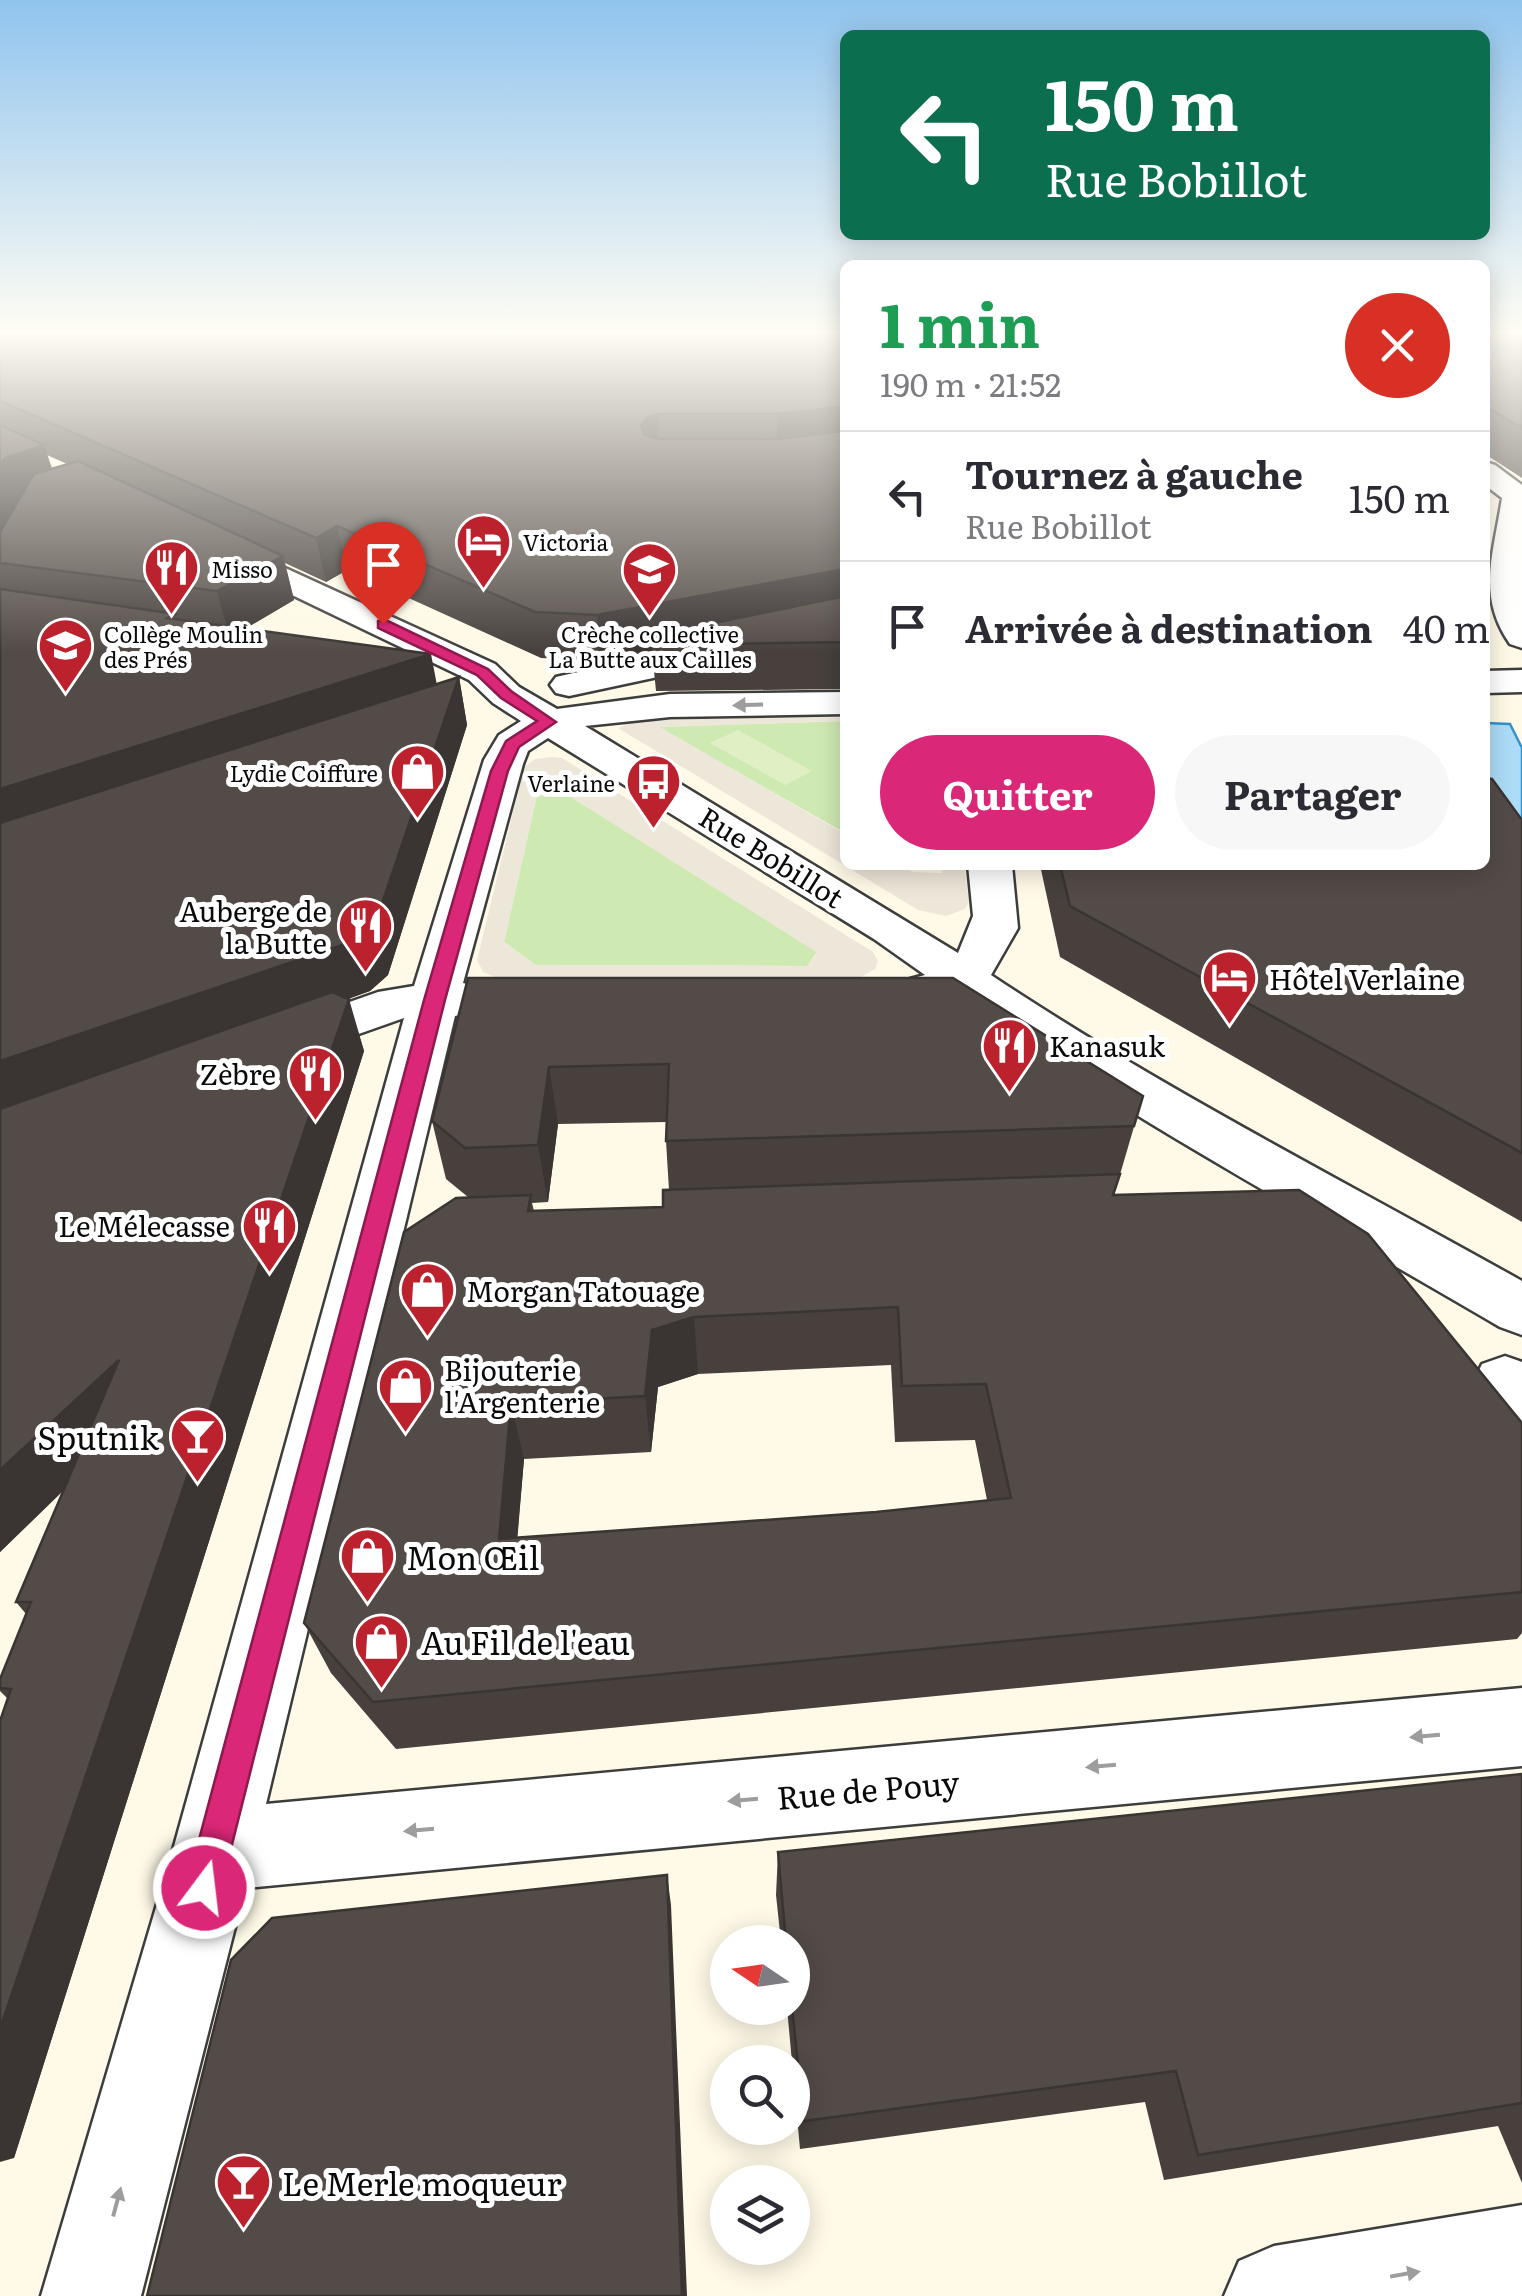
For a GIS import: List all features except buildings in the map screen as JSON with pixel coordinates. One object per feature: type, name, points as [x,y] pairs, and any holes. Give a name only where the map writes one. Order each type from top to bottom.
[{"type":"street","points":[[1490,476],[1517,495],[1513,593],[1522,637]]},
{"type":"street","name":"Rue Bobillot","points":[[199,538],[482,672],[487,701],[548,722],[602,750],[890,929],[978,960],[1204,1132],[1266,1163],[1522,1310]]},
{"type":"street","points":[[314,629],[354,611]]},
{"type":"street","points":[[394,670],[450,679],[487,701],[840,628]]},
{"type":"street","points":[[1490,682],[1522,681]]},
{"type":"street","points":[[90,2296],[214,1850],[400,1233],[434,1000],[500,771],[512,744],[548,722],[608,710],[840,702]]},
{"type":"street","points":[[896,995],[978,960],[998,908],[991,870]]},
{"type":"street","points":[[233,1062],[394,1003],[519,998]]},
{"type":"street","points":[[1217,1194],[1266,1163]]},
{"type":"street","name":"Rue de Pouy","points":[[214,1850],[1522,1727]]},
{"type":"street","points":[[1274,2296],[1522,2254]]},
{"type":"green space","points":[[840,721],[840,830],[658,727]]},
{"type":"green space","points":[[738,730],[812,771],[785,785],[710,743]]},
{"type":"green space","points":[[538,790],[560,790],[817,952],[807,966],[536,965],[504,942]]},
{"type":"shaded area","points":[[840,715],[840,721],[660,727],[840,831],[840,863],[618,728],[633,721]]},
{"type":"shaded area","points":[[562,758],[873,952],[878,961],[875,969],[854,981],[500,979],[483,972],[477,960],[524,767],[535,759]],"holes":[[[560,790],[817,953],[807,966],[536,965],[504,942],[538,791]]]},
{"type":"shaded area","points":[[852,870],[965,870],[969,902],[965,909],[946,916],[918,910]]},
{"type":"water","points":[[1490,723],[1510,724],[1522,748],[1522,821],[1490,818]]},
{"type":"place","name":"Victoria","points":[[484,590]]},
{"type":"place","name":"Misso","points":[[172,617]]},
{"type":"place","name":"Crèche collective La Butte aux Cailles","points":[[650,619]]},
{"type":"place","name":"Collège Moulin des Prés","points":[[65,695]]},
{"type":"place","name":"Lydie Coiffure","points":[[417,821]]},
{"type":"place","name":"Verlaine","points":[[654,831]]},
{"type":"place","name":"Auberge de la Butte","points":[[366,975]]},
{"type":"place","name":"Hôtel Verlaine","points":[[1230,1027]]},
{"type":"place","name":"Kanasuk","points":[[1010,1094]]},
{"type":"place","name":"Zèbre","points":[[315,1122]]},
{"type":"place","name":"Le Mélecasse","points":[[269,1274]]},
{"type":"place","name":"Morgan Tatouage","points":[[427,1339]]},
{"type":"place","name":"Bijouterie l'Argenterie","points":[[405,1434]]},
{"type":"place","name":"Sputnik","points":[[198,1485]]},
{"type":"place","name":"Mon Œil","points":[[367,1605]]},
{"type":"place","name":"Au Fil de l'eau","points":[[382,1690]]},
{"type":"place","name":"Le Merle moqueur","points":[[243,2231]]},
{"type":"route","points":[[204,1888],[434,1000],[500,771],[512,744],[548,722],[506,695],[482,672],[383,624]]}]
